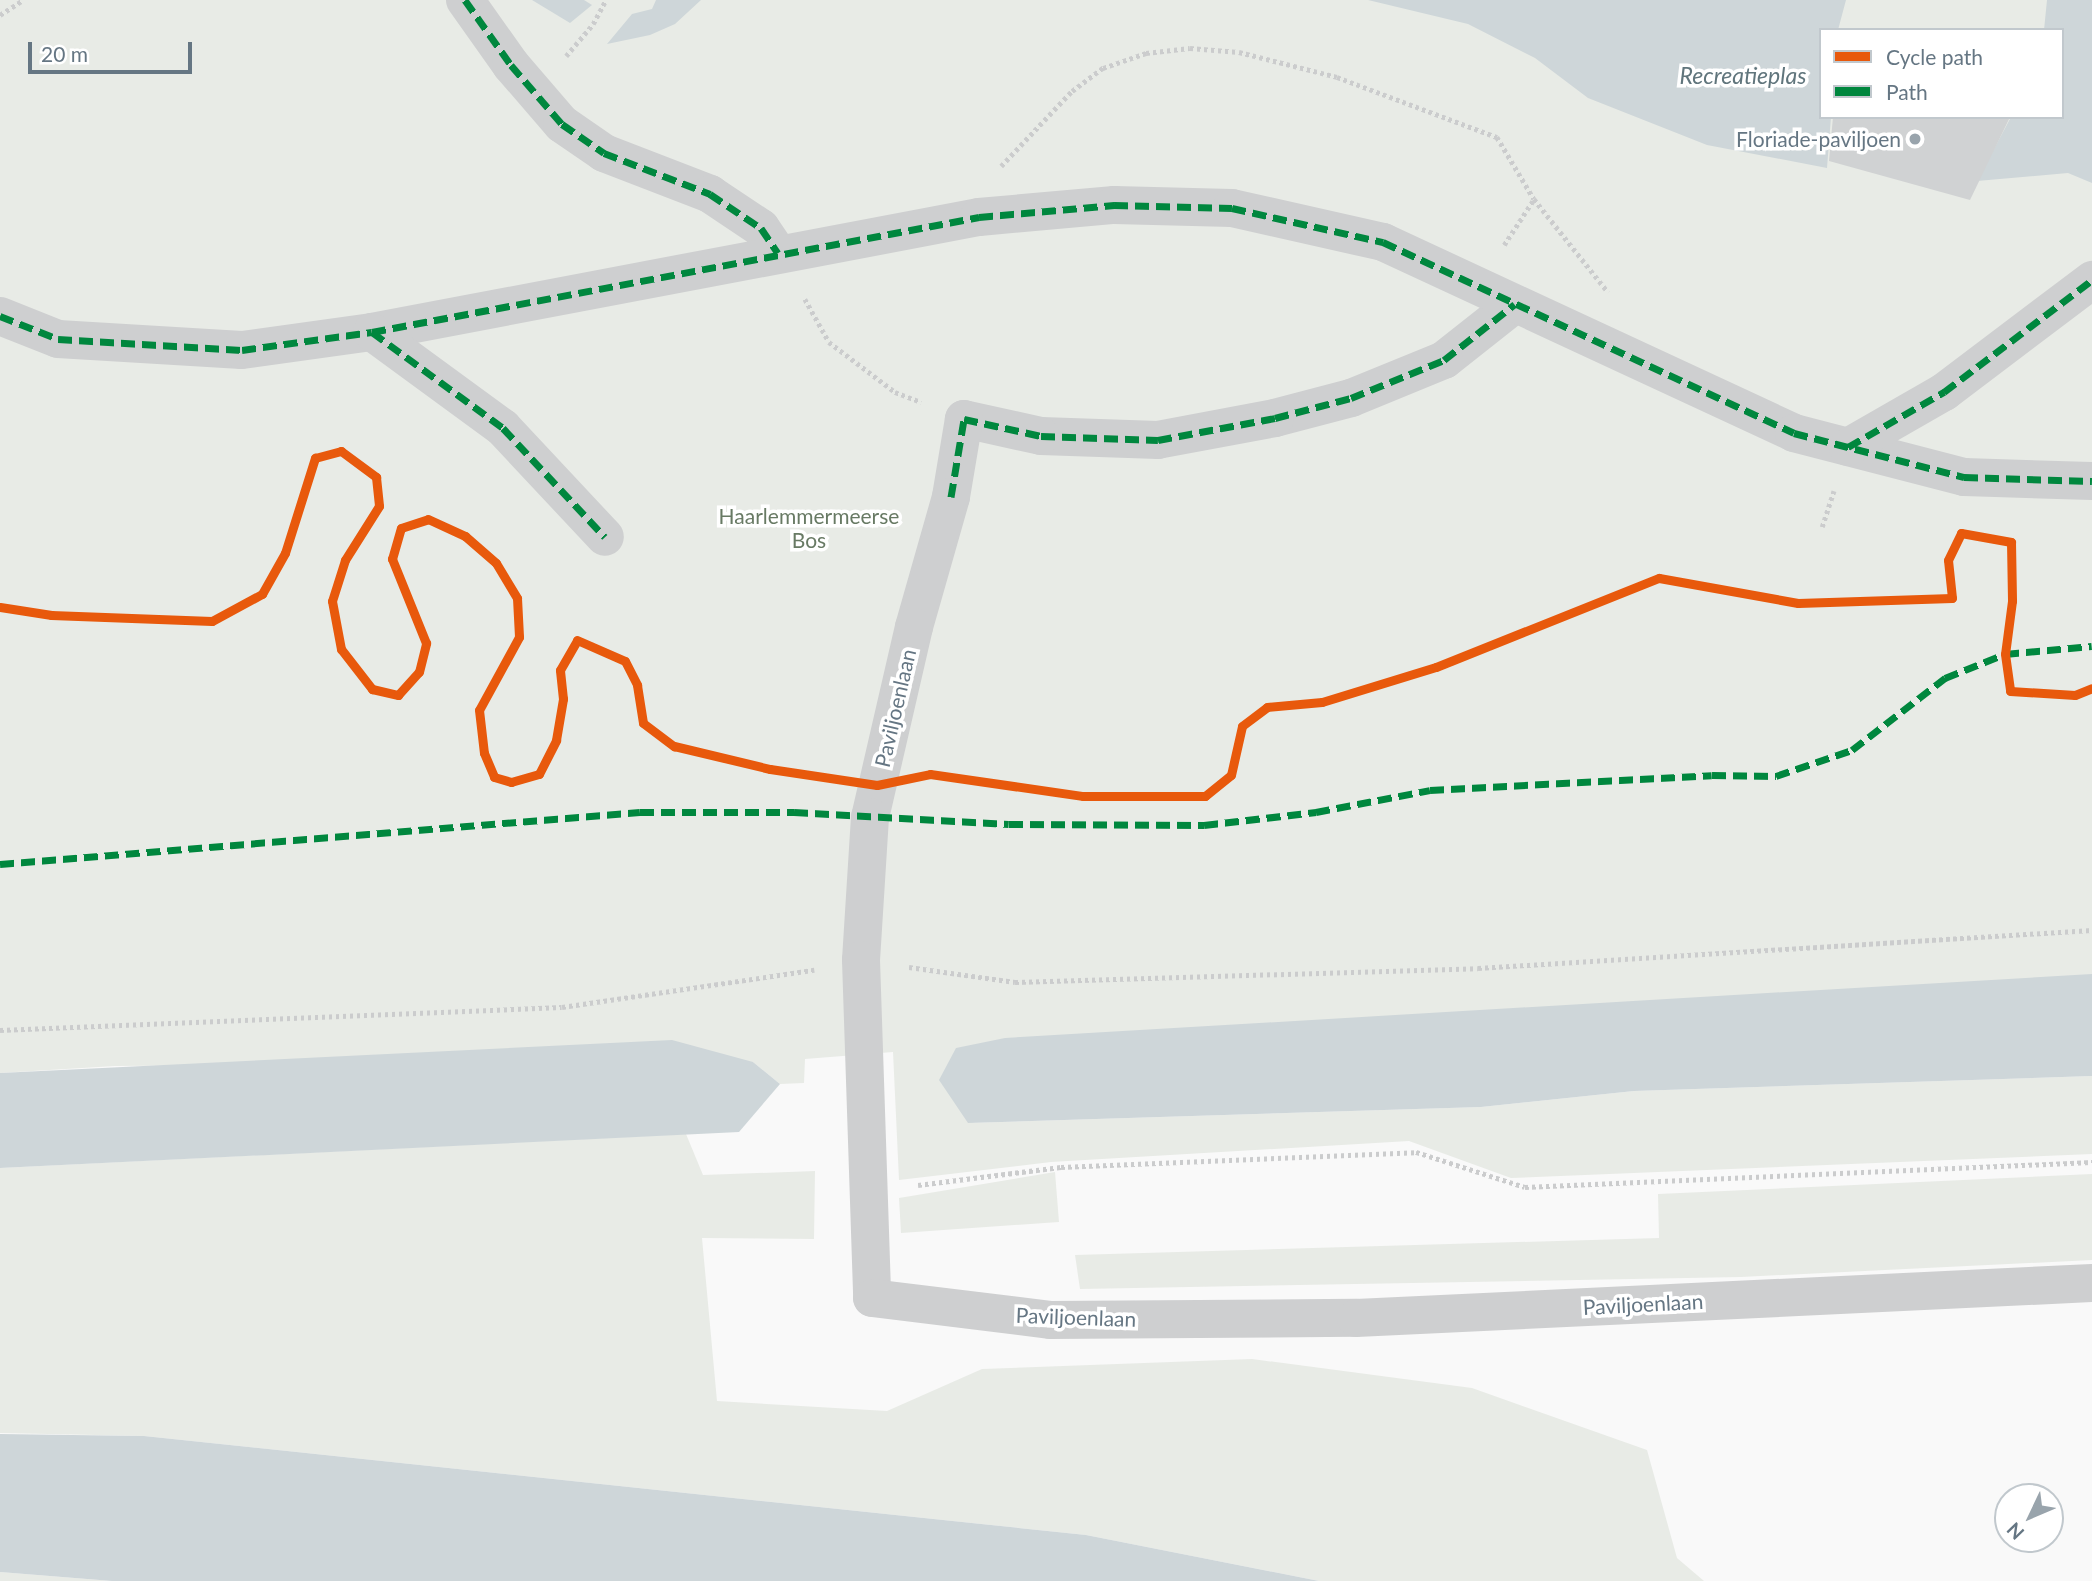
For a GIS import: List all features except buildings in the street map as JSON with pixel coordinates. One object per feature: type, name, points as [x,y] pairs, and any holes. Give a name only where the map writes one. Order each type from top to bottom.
[{"type":"street","points":[[465,0],[533,93],[562,124],[604,153],[710,194],[761,228],[778,253]]},
{"type":"street","points":[[0,316],[58,339],[242,350],[372,332],[979,217],[1114,205],[1232,208],[1296,219],[1383,242],[1794,433],[1964,477],[2092,481]]},
{"type":"street","points":[[1848,447],[1997,356],[2092,280]]},
{"type":"street","points":[[964,419],[1041,436],[1158,440],[1275,418],[1350,398],[1444,360],[1514,304]]},
{"type":"street","points":[[372,332],[503,428],[606,537]]},
{"type":"street","name":"Paviljoenlaan","points":[[964,419],[951,496],[914,627],[870,817],[861,960],[872,1298],[1050,1320],[1356,1318],[2092,1283]]},
{"type":"path","points":[[0,15],[23,0]]},
{"type":"path","points":[[533,93],[593,24],[606,0]]},
{"type":"path","points":[[979,217],[990,180],[1020,142],[1072,91],[1103,68],[1146,53],[1190,48],[1239,52],[1337,77],[1497,137],[1534,199],[1616,301]]},
{"type":"path","points":[[802,293],[829,342],[895,392],[964,419]]},
{"type":"path","points":[[0,1030],[562,1007],[789,975],[861,960],[1015,982],[1478,968],[2092,930]]},
{"type":"path","points":[[868,1191],[1061,1167],[1416,1152],[1525,1187],[2092,1162]]},
{"type":"green space","name":"Haarlemmermeerse Bos","points":[[0,0],[2092,0],[2092,986],[968,1123],[1481,1107],[1634,1091],[2092,1076],[2092,1154],[1511,1178],[1409,1141],[1051,1162],[899,1180],[893,1052],[805,1059],[804,1083],[780,1084],[753,1062],[115,1066],[0,1073]]},
{"type":"green space","points":[[686,1134],[703,1175],[815,1171],[814,1239],[702,1238],[717,1401],[887,1411],[982,1369],[1252,1359],[1472,1388],[1647,1450],[1677,1558],[1704,1581],[1319,1581],[1086,1535],[144,1436],[0,1433],[0,1168]]},
{"type":"green space","points":[[1055,1172],[1059,1222],[901,1233],[899,1198]]},
{"type":"green space","points":[[2092,1174],[2092,1260],[1741,1277],[1080,1289],[1075,1255],[1659,1238],[1658,1194]]},
{"type":"green space","points":[[0,1572],[112,1581],[0,1581]]},
{"type":"water","points":[[532,0],[584,0],[592,5],[570,23]]},
{"type":"water","points":[[656,0],[701,0],[675,24],[650,35],[607,44],[632,14],[652,9]]},
{"type":"water","name":"Recreatieplas","points":[[1368,0],[1846,0],[1839,28],[1819,28],[1819,119],[1831,119],[1827,168],[1707,145],[1588,98],[1535,58],[1468,24]]},
{"type":"water","points":[[2047,0],[2092,0],[2092,183],[2068,173],[1977,181],[2010,119],[2064,119],[2064,28],[2044,28]]},
{"type":"water","points":[[2092,974],[2092,1076],[1634,1091],[1481,1107],[968,1123],[939,1080],[956,1048],[1005,1038]]},
{"type":"water","points":[[672,1040],[753,1062],[780,1084],[739,1132],[0,1168],[0,1073]]},
{"type":"water","points":[[0,1434],[144,1436],[1086,1535],[1319,1581],[112,1581],[0,1572]]},
{"type":"marked path","points":[[465,0],[511,65],[562,124],[604,153],[710,194],[761,228],[778,253]]},
{"type":"marked path","points":[[0,316],[58,339],[242,350],[372,332],[979,217],[1114,205],[1232,208],[1383,242],[1794,433],[1964,477],[2092,481]]},
{"type":"marked path","points":[[1848,447],[1944,392],[2092,280]]},
{"type":"marked path","points":[[951,497],[964,419],[1041,436],[1158,440],[1275,418],[1351,398],[1444,360],[1515,304]]},
{"type":"marked path","points":[[372,332],[503,428],[605,537]]},
{"type":"marked path","points":[[0,864],[640,812],[794,812],[1009,824],[1204,825],[1316,812],[1430,790],[1712,775],[1776,776],[1852,750],[1945,678],[2005,654],[2092,646]]},
{"type":"cycle path","points":[[0,607],[51,615],[212,621],[262,594],[285,553],[315,458],[341,451],[376,477],[379,506],[345,560],[332,601],[341,649],[372,689],[398,695],[419,672],[426,643],[392,559],[401,528],[428,519],[465,536],[496,563],[517,598],[519,637],[479,710],[484,753],[494,777],[511,782],[539,774],[556,740],[563,699],[560,670],[577,640],[625,661],[637,685],[643,723],[674,746],[770,769],[877,785],[930,774],[1083,796],[1205,796],[1231,775],[1242,726],[1267,707],[1322,702],[1436,667],[1659,578],[1798,603],[1952,598],[1948,560],[1961,533],[2011,542],[2012,601],[2005,654],[2010,691],[2075,695],[2092,688]]},
{"type":"place","name":"Floriade-paviljoen","points":[[1915,139]]}]
